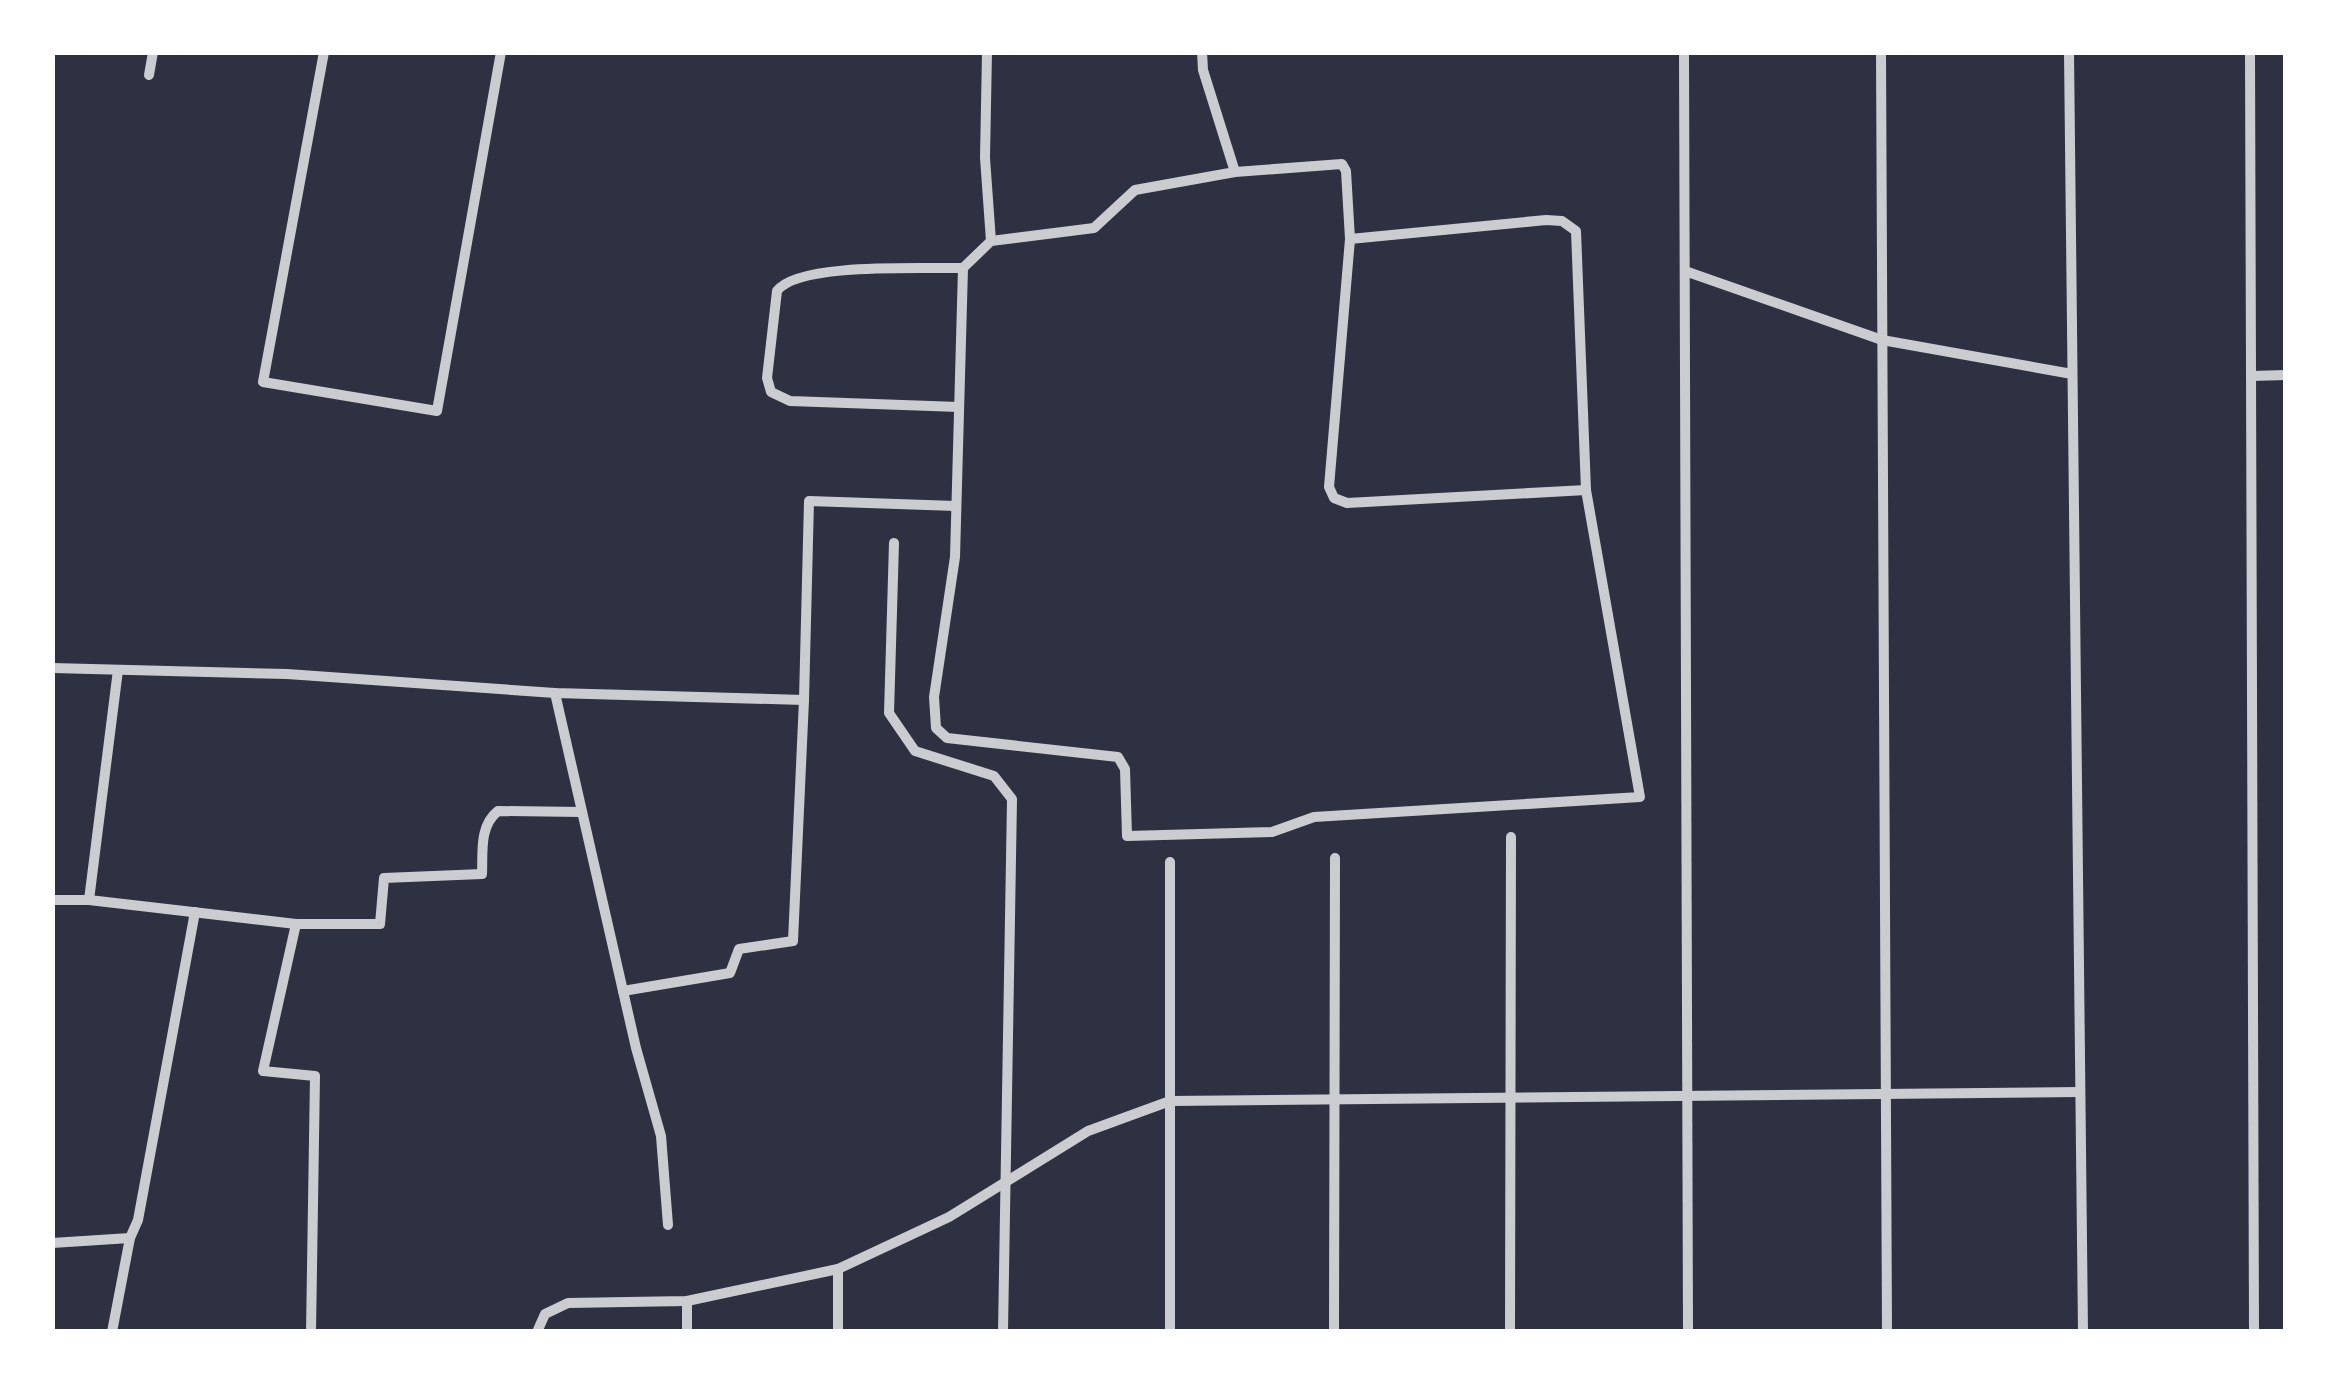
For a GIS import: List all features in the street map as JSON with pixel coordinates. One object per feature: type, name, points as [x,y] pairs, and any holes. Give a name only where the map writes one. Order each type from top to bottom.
[{"type":"street","points":[[150,75],[154,52]]},
{"type":"street","points":[[324,52],[263,382],[437,411],[500,52]]},
{"type":"street","points":[[987,52],[984,158],[991,241]]},
{"type":"street","points":[[1202,52],[1203,70],[1235,172]]},
{"type":"street","points":[[1684,52],[1688,1332]]},
{"type":"street","points":[[1881,52],[1886,1332]]},
{"type":"street","points":[[2068,52],[2083,1332]]},
{"type":"street","points":[[2250,52],[2254,1332]]},
{"type":"street","points":[[960,407],[790,402],[771,392],[767,378],[777,291],[784,281],[812,273],[963,268],[991,241],[1094,228],[1135,190],[1235,172],[1342,164],[1346,171],[1350,239],[1329,487],[1334,498],[1347,503],[1586,490]]},
{"type":"street","points":[[963,268],[954,557],[934,697],[936,728],[946,738],[1118,757],[1125,769],[1127,836],[1272,832],[1314,818],[1640,797],[1586,490],[1576,231],[1562,221],[1546,220],[1350,239]]},
{"type":"street","points":[[1685,271],[1882,340],[2072,374]]},
{"type":"street","points":[[2251,376],[2286,374]]},
{"type":"street","points":[[623,991],[730,973],[739,949],[793,941],[808,501],[956,506]]},
{"type":"street","points":[[894,543],[889,713],[915,750],[994,776],[1012,799],[1003,1332]]},
{"type":"street","points":[[52,668],[288,674],[555,693],[804,700]]},
{"type":"street","points":[[89,900],[118,670]]},
{"type":"street","points":[[555,693],[623,991],[662,1136],[668,1226]]},
{"type":"street","points":[[52,900],[89,900],[296,924],[380,924],[384,878],[482,874],[484,832],[489,818],[498,811],[582,812]]},
{"type":"street","points":[[1510,1332],[1511,837]]},
{"type":"street","points":[[1334,1332],[1335,858]]},
{"type":"street","points":[[1170,862],[1170,1332]]},
{"type":"street","points":[[112,1332],[130,1238],[138,1220],[195,912]]},
{"type":"street","points":[[296,924],[264,1072],[315,1076],[310,1332]]},
{"type":"street","points":[[537,1332],[545,1314],[568,1303],[686,1301],[838,1269],[949,1218],[1088,1131],[1170,1101],[2080,1092]]},
{"type":"street","points":[[52,1243],[130,1238]]},
{"type":"street","points":[[838,1269],[838,1332]]},
{"type":"street","points":[[686,1301],[687,1332]]}]
